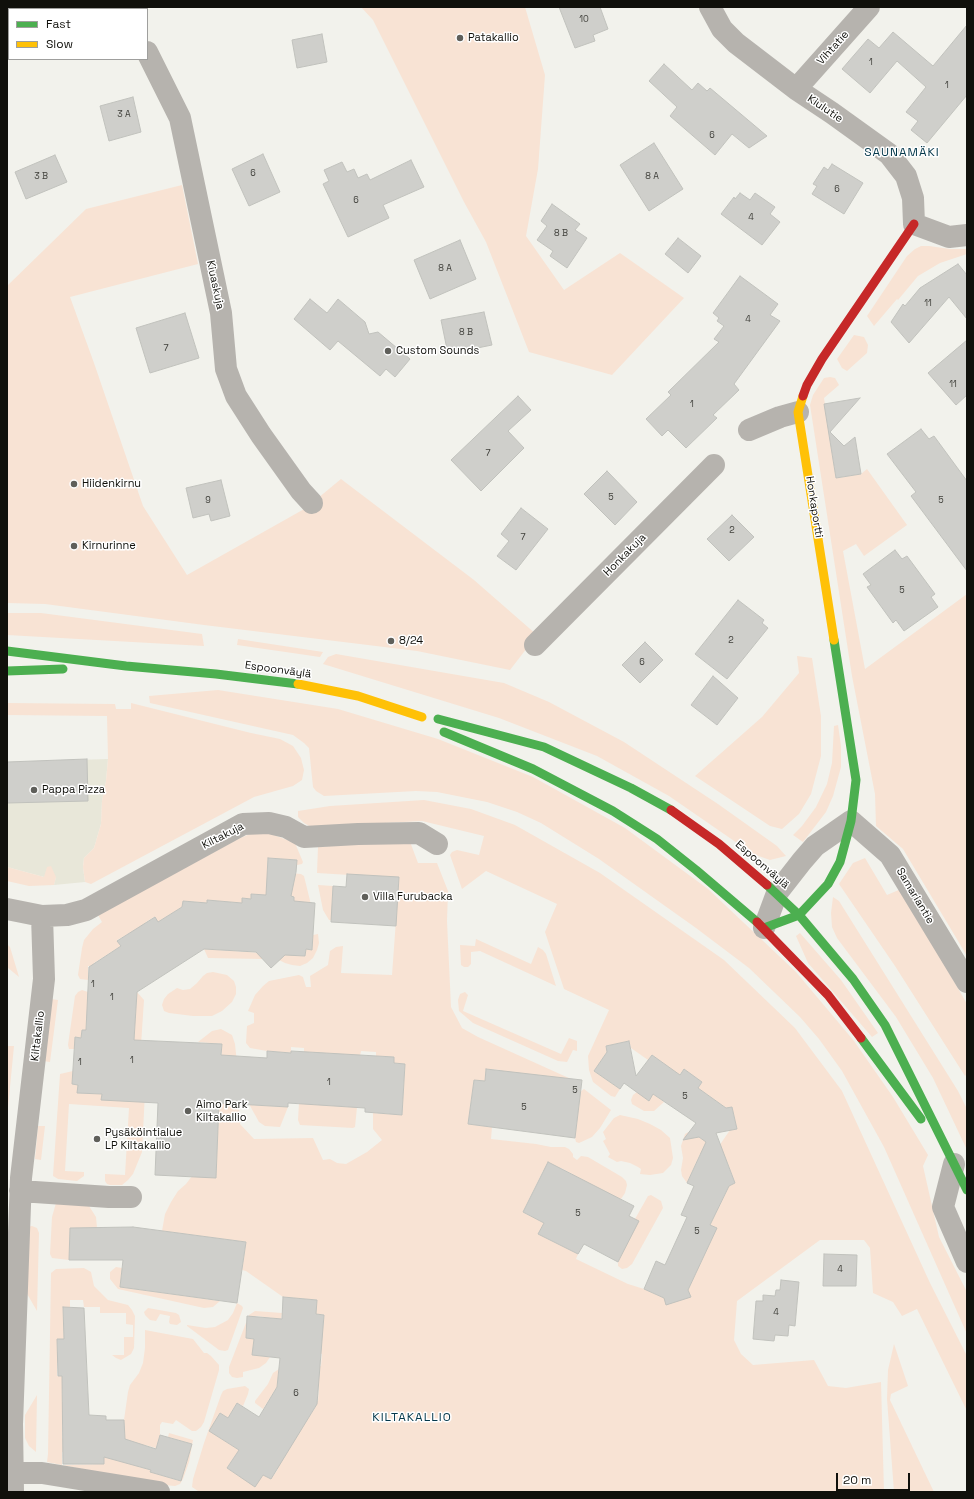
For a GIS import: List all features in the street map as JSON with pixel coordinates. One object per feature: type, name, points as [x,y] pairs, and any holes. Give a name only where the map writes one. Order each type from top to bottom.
[{"type":"main road","name":"Honkaportti","points":[[764,928],[799,915],[828,884],[840,862],[851,821],[856,780],[798,412],[807,385],[822,359],[914,224]]},
{"type":"main road","name":"Espoonväylä","points":[[7,651],[126,666],[293,683],[358,696],[422,717]]},
{"type":"main road","name":"Espoonväylä","points":[[7,671],[126,666]]},
{"type":"main road","name":"Espoonväylä","points":[[438,719],[544,747],[630,788],[676,813],[719,844],[777,893],[799,915],[853,979],[885,1025],[903,1058],[967,1190]]},
{"type":"main road","name":"Espoonväylä","points":[[438,730],[533,769],[613,811],[663,844],[696,870],[764,928],[828,995],[954,1164]]},
{"type":"street","name":"Kiulutie","points":[[710,7],[722,29],[736,43],[796,89],[889,154],[906,176],[914,198],[914,224]]},
{"type":"street","name":"Vihtatie","points":[[796,89],[869,7]]},
{"type":"street","name":"Kiuaskuja","points":[[148,54],[180,118],[221,313],[226,369],[236,396],[261,435],[301,491],[312,503]]},
{"type":"street","points":[[914,224],[949,237],[967,235]]},
{"type":"street","points":[[749,430],[780,417],[798,412]]},
{"type":"street","name":"Honkakuja","points":[[535,645],[714,465]]},
{"type":"street","points":[[764,928],[777,893],[815,846],[851,821]]},
{"type":"street","name":"Samariantie","points":[[851,821],[890,855],[967,982]]},
{"type":"street","name":"Kiltakuja","points":[[42,916],[67,916],[86,910],[243,824],[269,823],[286,827],[304,837],[420,833],[437,844]]},
{"type":"street","points":[[7,909],[42,916]]},
{"type":"street","name":"Kiltakallio","points":[[12,1482],[16,1182],[44,979],[42,916]]},
{"type":"street","points":[[954,1164],[943,1208],[967,1262]]},
{"type":"street","points":[[16,1182],[109,1197],[131,1197]]},
{"type":"street","points":[[12,1482],[42,1473],[159,1492]]},
{"type":"shaded area","points":[[361,7],[525,7],[545,75],[538,169],[526,236],[564,290],[620,253],[684,298],[612,375],[529,352],[486,242],[464,202],[373,20]]},
{"type":"shaded area","points":[[182,185],[198,264],[70,297],[143,506],[187,575],[306,508],[341,479],[474,580],[537,635],[510,670],[417,651],[45,604],[7,603],[7,286],[86,209]]},
{"type":"shaded area","points":[[921,246],[967,249],[967,254],[940,263],[918,276],[874,326],[867,316],[907,256]]},
{"type":"shaded area","points":[[854,335],[864,337],[868,345],[867,353],[847,371],[842,368],[837,359]]},
{"type":"shaded area","points":[[824,378],[835,378],[839,385],[824,398],[836,478],[861,474],[867,469],[907,525],[864,556],[856,544],[843,551],[865,669],[967,594],[967,956],[903,849],[876,826],[875,794],[852,676],[810,405],[813,395]]},
{"type":"shaded area","points":[[7,613],[41,613],[202,634],[204,646],[7,635]]},
{"type":"shaded area","points":[[238,639],[323,652],[320,657],[237,645]]},
{"type":"shaded area","points":[[336,654],[504,683],[549,702],[624,742],[718,804],[777,846],[786,856],[770,860],[753,854],[669,796],[597,756],[499,718],[323,664],[328,657]]},
{"type":"shaded area","points":[[797,656],[812,658],[821,716],[821,756],[811,794],[799,814],[782,829],[770,826],[695,776],[762,717],[799,673]]},
{"type":"shaded area","points":[[218,690],[338,709],[438,739],[533,777],[625,828],[708,889],[796,972],[854,1041],[893,1097],[928,1155],[923,1166],[939,1237],[967,1292],[967,1334],[884,1147],[842,1071],[819,1039],[800,1017],[749,968],[696,928],[599,859],[541,823],[517,812],[487,802],[437,792],[416,791],[324,796],[313,787],[309,748],[293,735],[150,703],[149,696]]},
{"type":"shaded area","points":[[7,703],[115,704],[116,709],[131,709],[131,703],[280,739],[293,746],[301,758],[304,770],[302,780],[293,786],[254,797],[91,884],[85,882],[83,867],[84,858],[94,848],[101,824],[102,801],[108,759],[107,716],[7,715]]},
{"type":"shaded area","points":[[838,725],[841,746],[841,767],[833,796],[826,812],[803,842],[793,835],[802,826],[816,807],[827,784],[832,763],[834,726]]},
{"type":"shaded area","points":[[108,759],[102,801],[101,824],[94,848],[84,858],[83,867],[85,882],[54,885],[56,877],[44,877],[7,867],[7,762]]},
{"type":"shaded area","points":[[424,800],[471,809],[515,825],[600,873],[724,960],[795,1028],[842,1091],[930,1283],[967,1356],[967,1411],[917,1309],[902,1316],[893,1302],[873,1293],[870,1248],[864,1240],[820,1240],[737,1301],[734,1340],[741,1354],[753,1365],[814,1360],[828,1386],[846,1388],[881,1382],[884,1492],[205,1492],[198,1491],[192,1487],[204,1443],[223,1391],[245,1386],[249,1389],[243,1406],[237,1403],[228,1418],[220,1413],[214,1424],[221,1428],[217,1436],[239,1450],[227,1468],[255,1486],[263,1475],[271,1479],[278,1469],[270,1463],[309,1417],[316,1406],[308,1401],[318,1401],[319,1387],[310,1386],[312,1365],[321,1366],[322,1354],[313,1353],[315,1327],[323,1327],[324,1315],[316,1314],[317,1300],[283,1297],[246,1271],[242,1270],[246,1242],[162,1231],[165,1214],[171,1202],[178,1191],[192,1176],[216,1177],[222,1044],[198,1042],[212,1031],[221,1029],[232,1035],[235,1044],[237,1063],[240,1124],[254,1139],[313,1138],[323,1160],[330,1159],[337,1163],[346,1164],[367,1152],[382,1140],[373,1129],[373,1113],[402,1115],[405,1064],[394,1063],[394,1057],[376,1056],[376,1052],[361,1051],[360,1056],[304,1052],[304,1048],[291,1047],[291,1053],[267,1051],[250,1048],[246,1043],[247,1026],[254,1023],[254,1013],[248,1011],[255,995],[263,986],[269,981],[299,975],[303,977],[306,987],[311,987],[310,976],[328,965],[330,951],[336,947],[343,946],[341,973],[392,975],[399,878],[317,873],[318,847],[409,839],[418,863],[437,863],[448,891],[447,921],[451,1007],[462,1028],[478,1037],[571,1079],[500,1078],[501,1070],[486,1069],[485,1081],[474,1080],[468,1124],[492,1127],[491,1139],[551,1147],[565,1147],[569,1149],[573,1154],[573,1157],[577,1160],[581,1156],[588,1157],[622,1177],[626,1181],[627,1185],[625,1193],[621,1199],[569,1181],[572,1174],[561,1168],[555,1178],[543,1171],[523,1212],[544,1223],[538,1234],[578,1254],[576,1259],[628,1284],[664,1298],[691,1297],[688,1290],[716,1228],[710,1225],[729,1186],[735,1183],[727,1162],[721,1164],[700,1154],[687,1183],[682,1176],[681,1170],[683,1158],[681,1146],[685,1134],[690,1131],[717,1149],[730,1130],[737,1129],[732,1107],[726,1108],[698,1088],[702,1082],[684,1069],[679,1075],[652,1055],[648,1060],[631,1048],[629,1041],[606,1046],[607,1052],[594,1071],[620,1089],[615,1097],[611,1096],[593,1082],[589,1070],[588,1056],[609,1010],[564,989],[545,932],[557,904],[486,871],[462,889],[450,855],[452,852],[457,850],[479,855],[484,836],[422,821],[311,827],[298,817],[298,811],[330,806]]},
{"type":"shaded area","points":[[266,832],[295,843],[303,862],[302,864],[297,865],[297,860],[268,858],[267,871],[301,874],[304,876],[314,917],[294,901],[294,897],[251,894],[251,899],[242,898],[242,903],[207,900],[206,908],[198,902],[183,901],[182,907],[158,922],[154,917],[146,922],[145,924],[148,929],[128,934],[117,940],[121,946],[94,963],[94,966],[88,966],[88,980],[80,979],[78,975],[84,940],[93,929],[102,922],[98,915],[236,840],[252,833]]},
{"type":"shaded area","points":[[865,858],[887,895],[901,889],[967,1004],[967,1074],[965,1076],[895,966],[839,884],[853,863]]},
{"type":"shaded area","points":[[51,866],[56,877],[54,885],[29,886],[7,881],[7,867],[44,877],[47,867]]},
{"type":"shaded area","points":[[318,885],[333,886],[332,908],[344,923],[329,920],[323,910]]},
{"type":"shaded area","points":[[833,897],[839,901],[958,1091],[967,1109],[967,1150],[933,1078],[896,1017],[837,938],[832,927],[831,913]]},
{"type":"shaded area","points":[[800,933],[841,980],[878,1033],[872,1037],[808,963],[796,936]]},
{"type":"shaded area","points":[[318,934],[319,943],[317,950],[313,958],[307,963],[300,966],[285,963],[279,960],[280,954],[305,956],[306,949],[312,950],[313,935]]},
{"type":"shaded area","points":[[476,939],[531,964],[538,947],[546,954],[556,986],[480,951],[471,952],[471,964],[468,967],[464,967],[461,965],[460,945],[475,946]]},
{"type":"shaded area","points":[[7,944],[10,947],[19,977],[7,967]]},
{"type":"shaded area","points":[[204,949],[263,953],[262,959],[208,958]]},
{"type":"shaded area","points":[[213,972],[227,975],[234,981],[236,987],[236,994],[232,1002],[222,1011],[212,1016],[193,1016],[164,1011],[162,1005],[168,994],[177,988],[183,990],[190,989],[207,973]]},
{"type":"shaded area","points":[[82,990],[88,992],[91,1018],[86,1018],[86,1030],[82,1030],[81,1038],[75,1037],[75,1049],[69,1049],[68,1045],[75,996]]},
{"type":"shaded area","points":[[137,992],[144,1000],[141,1045],[133,1051]]},
{"type":"shaded area","points":[[465,992],[468,995],[463,1011],[561,1054],[569,1038],[577,1041],[577,1051],[573,1050],[567,1062],[558,1061],[473,1023],[459,1011],[458,1000],[460,994]]},
{"type":"shaded area","points":[[51,999],[58,1000],[50,1062],[43,1061]]},
{"type":"shaded area","points":[[7,1046],[14,1046],[7,1118]]},
{"type":"shaded area","points":[[255,1058],[252,1105],[288,1107],[280,1127],[265,1126],[259,1122],[249,1104]]},
{"type":"shaded area","points":[[73,1071],[72,1084],[78,1085],[78,1093],[102,1094],[101,1099],[146,1072],[142,1152],[133,1174],[122,1185],[107,1184],[105,1181],[105,1174],[125,1175],[129,1108],[69,1104],[65,1171],[84,1172],[84,1176],[77,1181],[58,1179],[53,1176],[60,1074]]},
{"type":"shaded area","points":[[584,1089],[611,1110],[600,1128],[592,1137],[579,1143],[576,1142],[575,1138],[580,1092]]},
{"type":"shaded area","points":[[637,1092],[649,1100],[653,1094],[664,1102],[654,1111],[644,1111],[632,1104],[631,1100],[633,1095]]},
{"type":"shaded area","points":[[299,1103],[357,1107],[355,1127],[300,1125],[298,1120]]},
{"type":"shaded area","points":[[620,1115],[638,1119],[650,1124],[661,1130],[670,1138],[673,1158],[671,1165],[663,1173],[650,1175],[640,1174],[641,1169],[638,1167],[630,1163],[621,1161],[617,1162],[608,1157],[610,1154],[603,1141],[606,1139],[603,1132],[614,1118]]},
{"type":"shaded area","points":[[38,1126],[45,1126],[41,1160],[35,1159]]},
{"type":"shaded area","points":[[651,1195],[661,1201],[663,1208],[632,1264],[627,1268],[622,1269],[618,1266],[618,1262],[635,1219],[648,1196]]},
{"type":"shaded area","points":[[56,1203],[89,1206],[96,1217],[97,1228],[70,1228],[69,1260],[52,1258],[50,1254],[52,1217]]},
{"type":"shaded area","points":[[32,1226],[37,1228],[39,1233],[37,1311],[26,1292],[27,1227]]},
{"type":"shaded area","points":[[116,1267],[122,1268],[120,1287],[220,1301],[213,1307],[204,1308],[118,1289],[110,1279],[110,1272]]},
{"type":"shaded area","points":[[84,1268],[91,1272],[94,1286],[108,1300],[128,1305],[132,1310],[135,1316],[134,1348],[131,1354],[121,1360],[112,1355],[124,1355],[124,1337],[133,1337],[133,1325],[126,1324],[126,1313],[100,1313],[100,1307],[84,1307],[83,1300],[70,1300],[70,1308],[63,1308],[64,1339],[57,1339],[57,1352],[64,1352],[64,1363],[57,1363],[57,1376],[64,1376],[65,1389],[62,1390],[62,1402],[69,1402],[70,1424],[62,1425],[62,1438],[70,1452],[62,1452],[62,1465],[47,1462],[51,1273],[56,1269]]},
{"type":"shaded area","points":[[237,1303],[243,1308],[228,1350],[219,1350],[187,1326],[206,1328],[215,1327],[228,1320]]},
{"type":"shaded area","points":[[148,1308],[176,1313],[179,1315],[181,1322],[177,1325],[170,1324],[170,1316],[160,1314],[156,1321],[150,1320],[144,1312]]},
{"type":"shaded area","points":[[255,1311],[282,1313],[281,1319],[256,1316],[255,1327],[247,1326],[246,1338],[254,1339],[252,1355],[270,1357],[266,1363],[259,1368],[243,1372],[243,1377],[232,1377],[229,1373],[229,1367],[249,1315]]},
{"type":"shaded area","points":[[145,1330],[193,1339],[204,1353],[211,1356],[219,1365],[219,1370],[204,1422],[201,1427],[196,1431],[192,1431],[176,1420],[173,1424],[162,1422],[160,1425],[160,1435],[156,1448],[145,1445],[139,1467],[180,1481],[192,1444],[168,1437],[169,1433],[193,1440],[189,1462],[180,1484],[175,1486],[164,1485],[62,1465],[104,1464],[104,1454],[125,1454],[124,1420],[128,1392],[130,1385],[139,1373],[143,1363]]},
{"type":"shaded area","points":[[894,1344],[908,1386],[891,1394],[890,1400],[934,1492],[894,1492],[887,1399],[888,1370]]},
{"type":"shaded area","points":[[279,1369],[277,1387],[263,1409],[255,1403],[255,1401],[268,1384],[273,1373]]},
{"type":"shaded area","points":[[37,1395],[36,1452],[29,1446],[25,1438],[25,1415]]},
{"type":"building","points":[[559,7],[600,7],[608,29],[593,35],[595,41],[575,48]]},
{"type":"building","points":[[967,25],[967,95],[927,143],[911,130],[918,121],[906,112],[926,87],[897,61],[870,93],[842,69],[868,39],[879,48],[893,32],[933,66]]},
{"type":"building","points":[[322,34],[327,62],[297,68],[292,40]]},
{"type":"building","points":[[664,64],[692,90],[698,83],[707,91],[710,88],[767,136],[749,148],[732,134],[715,155],[670,116],[677,107],[649,81]]},
{"type":"building","points":[[133,97],[141,132],[109,141],[100,106]]},
{"type":"building","points":[[654,143],[683,189],[649,211],[620,165]]},
{"type":"building","points":[[263,154],[280,192],[249,206],[232,169]]},
{"type":"building","points":[[55,155],[67,182],[26,199],[15,172]]},
{"type":"building","points":[[411,160],[424,187],[383,205],[389,218],[348,237],[323,184],[329,181],[324,170],[342,162],[347,172],[354,169],[358,178],[367,174],[370,180]]},
{"type":"building","points":[[832,164],[863,183],[844,214],[812,194],[817,186],[813,184],[824,167],[828,170]]},
{"type":"building","points":[[740,193],[750,200],[755,193],[775,207],[770,214],[780,222],[762,245],[721,214],[734,197],[735,199]]},
{"type":"building","points":[[552,204],[580,224],[575,230],[587,238],[567,268],[550,256],[553,251],[537,240],[547,226],[541,221]]},
{"type":"building","points":[[678,238],[701,256],[688,273],[665,254]]},
{"type":"building","points":[[460,240],[476,279],[430,299],[414,260]]},
{"type":"building","points":[[958,264],[967,275],[967,319],[949,297],[909,343],[891,322],[903,304],[905,306],[920,288]]},
{"type":"building","points":[[740,276],[778,304],[770,315],[780,321],[734,384],[739,390],[713,415],[717,418],[686,448],[668,430],[662,436],[646,419],[671,395],[668,392],[719,342],[714,339],[724,326],[717,321],[719,318],[713,313]]},
{"type":"building","points":[[310,299],[327,313],[338,299],[365,322],[369,334],[378,332],[410,359],[395,377],[386,369],[380,376],[338,341],[330,350],[294,319]]},
{"type":"building","points":[[484,312],[492,345],[448,354],[441,320]]},
{"type":"building","points":[[185,313],[199,358],[150,373],[136,328]]},
{"type":"building","points":[[967,340],[967,395],[956,405],[928,373]]},
{"type":"building","points":[[518,396],[531,410],[508,431],[524,448],[481,491],[451,460]]},
{"type":"building","points":[[860,398],[830,432],[844,446],[855,437],[861,474],[836,478],[824,404]]},
{"type":"building","points":[[921,429],[929,439],[934,436],[967,481],[967,571],[911,496],[916,492],[887,454]]},
{"type":"building","points":[[607,471],[637,502],[615,525],[584,494]]},
{"type":"building","points":[[221,480],[230,516],[211,521],[209,514],[193,518],[186,488]]},
{"type":"building","points":[[521,508],[548,529],[516,570],[497,556],[509,541],[501,534]]},
{"type":"building","points":[[732,515],[754,537],[729,561],[707,539]]},
{"type":"building","points":[[895,550],[902,559],[907,556],[935,594],[931,597],[938,607],[904,631],[896,620],[893,623],[867,587],[871,585],[863,574]]},
{"type":"building","points":[[738,600],[764,620],[762,623],[768,628],[727,679],[695,654]]},
{"type":"building","points":[[645,642],[663,660],[640,683],[622,665]]},
{"type":"building","points":[[713,676],[738,698],[717,725],[691,705]]},
{"type":"building","points":[[87,759],[88,801],[7,803],[7,762]]},
{"type":"building","points":[[268,858],[297,860],[291,896],[294,897],[294,901],[315,903],[312,950],[306,949],[305,956],[285,955],[271,968],[256,952],[204,949],[137,992],[134,1040],[222,1044],[221,1055],[267,1058],[267,1051],[291,1053],[291,1051],[394,1057],[394,1063],[405,1064],[402,1115],[365,1112],[365,1108],[288,1103],[288,1107],[219,1103],[216,1178],[155,1175],[158,1103],[101,1100],[102,1094],[77,1093],[78,1085],[72,1084],[75,1037],[81,1038],[82,1030],[86,1030],[89,967],[121,946],[117,941],[155,917],[158,922],[182,907],[183,901],[207,903],[207,900],[242,903],[242,898],[251,899],[251,894],[266,895]]},
{"type":"building","name":"Villa Furubacka","points":[[347,874],[399,877],[396,926],[331,922],[333,886],[346,887]]},
{"type":"building","points":[[629,1041],[636,1076],[652,1055],[680,1075],[684,1069],[702,1082],[698,1088],[726,1108],[732,1107],[737,1129],[716,1133],[735,1183],[729,1186],[710,1225],[717,1228],[688,1290],[691,1297],[666,1305],[664,1298],[644,1289],[656,1261],[665,1265],[687,1217],[681,1215],[694,1186],[687,1183],[706,1142],[699,1137],[683,1140],[696,1123],[653,1094],[649,1101],[624,1083],[620,1089],[594,1071],[607,1052],[606,1046]]},
{"type":"building","points":[[486,1069],[582,1080],[575,1138],[468,1124],[474,1080],[485,1081]]},
{"type":"building","points":[[548,1162],[634,1206],[629,1216],[639,1221],[618,1262],[584,1244],[578,1254],[538,1234],[544,1223],[523,1212]]},
{"type":"building","points":[[133,1227],[246,1242],[237,1303],[120,1287],[123,1260],[69,1260],[70,1228]]},
{"type":"building","points":[[824,1254],[857,1255],[856,1286],[823,1286]]},
{"type":"building","points":[[781,1280],[799,1282],[795,1326],[789,1325],[788,1336],[775,1335],[774,1341],[753,1339],[756,1301],[763,1301],[763,1295],[775,1296],[776,1290],[780,1290]]},
{"type":"building","points":[[283,1297],[317,1300],[316,1314],[324,1315],[317,1404],[271,1479],[263,1475],[255,1487],[227,1468],[239,1450],[209,1431],[220,1413],[228,1418],[237,1403],[259,1417],[277,1387],[280,1358],[252,1355],[254,1339],[246,1338],[247,1316],[282,1319]]},
{"type":"building","points":[[63,1307],[84,1308],[89,1415],[106,1416],[106,1420],[124,1420],[125,1439],[156,1449],[160,1435],[192,1444],[181,1481],[150,1472],[151,1470],[104,1457],[104,1464],[63,1464],[62,1376],[58,1376],[57,1339],[64,1339]]},
{"type":"traffic: fast","points":[[764,928],[799,915],[828,884],[840,862],[851,821],[856,780],[834,640]]},
{"type":"traffic: fast","points":[[7,651],[126,666],[216,674],[298,684]]},
{"type":"traffic: fast","points":[[7,671],[63,669]]},
{"type":"traffic: fast","points":[[438,719],[544,747],[631,788],[671,810]]},
{"type":"traffic: fast","points":[[444,732],[533,769],[613,811],[657,839],[757,922]]},
{"type":"traffic: fast","points":[[767,885],[799,915],[853,979],[885,1025],[967,1190]]},
{"type":"traffic: fast","points":[[861,1038],[921,1119]]},
{"type":"traffic: slow","points":[[803,396],[798,412],[834,640]]},
{"type":"traffic: slow","points":[[298,684],[358,696],[422,717]]},
{"type":"traffic: jam","points":[[803,396],[807,385],[822,359],[914,224]]},
{"type":"traffic: jam","points":[[671,810],[719,844],[767,885]]},
{"type":"traffic: jam","points":[[757,922],[828,995],[861,1038]]},
{"type":"place","name":"Patakallio","points":[[460,38]]},
{"type":"place","name":"Custom Sounds","points":[[388,351]]},
{"type":"place","name":"Hiidenkirnu","points":[[74,484]]},
{"type":"place","name":"Kirnurinne","points":[[74,546]]},
{"type":"place","name":"8/24","points":[[391,641]]},
{"type":"place","name":"Pappa Pizza","points":[[34,790]]},
{"type":"place","name":"Villa Furubacka","points":[[365,897]]},
{"type":"place","name":"Aimo Park Kiltakallio","points":[[188,1111]]},
{"type":"place","name":"Pysäköintialue LP Kiltakallio","points":[[97,1139]]},
{"type":"district","name":"SAUNAMÄKI","points":[[902,153]]},
{"type":"district","name":"KILTAKALLIO","points":[[412,1418]]}]
